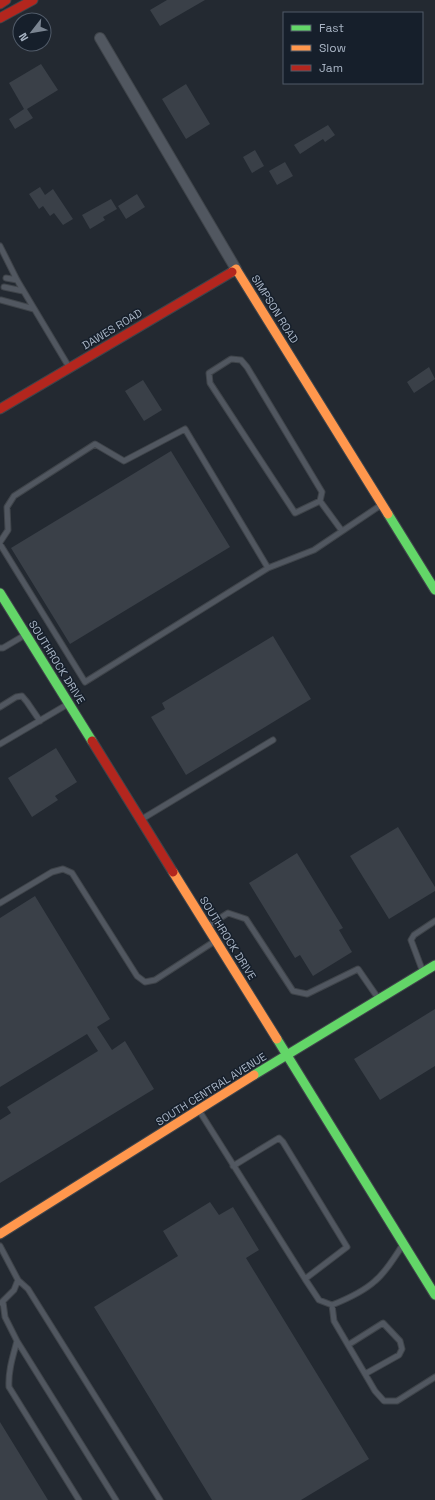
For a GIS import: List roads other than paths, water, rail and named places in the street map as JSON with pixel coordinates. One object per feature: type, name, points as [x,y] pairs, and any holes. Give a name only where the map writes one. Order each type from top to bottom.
[{"type":"street","points":[[0,4],[6,0]]},
{"type":"street","points":[[0,18],[33,0]]},
{"type":"street","name":"SIMPSON ROAD","points":[[100,38],[236,269],[435,590]]},
{"type":"street","name":"DAWES ROAD","points":[[0,409],[236,269]]},
{"type":"street","name":"SOUTHROCK DRIVE","points":[[0,593],[435,1296]]},
{"type":"street","name":"SOUTH CENTRAL AVENUE","points":[[0,1234],[198,1110],[435,965]]},
{"type":"lane","points":[[0,246],[23,291],[70,368]]},
{"type":"lane","points":[[6,278],[17,280]]},
{"type":"lane","points":[[4,287],[23,291]]},
{"type":"lane","points":[[1,300],[34,309]]},
{"type":"lane","points":[[320,501],[294,513],[210,383],[209,372],[231,359],[241,360],[247,367],[322,492],[320,501],[342,531]]},
{"type":"lane","points":[[268,568],[185,430],[124,461],[96,444],[14,496],[7,507],[8,530],[0,543],[85,682],[268,568],[314,550],[382,504]]},
{"type":"lane","points":[[0,648],[3,648],[26,634]]},
{"type":"lane","points":[[0,707],[16,697],[22,696],[40,721]]},
{"type":"lane","points":[[0,744],[69,704]]},
{"type":"lane","points":[[141,820],[273,740]]},
{"type":"lane","points":[[0,903],[52,872],[63,869],[72,873],[137,976],[145,982],[155,980],[216,940]]},
{"type":"lane","points":[[207,926],[228,913],[246,919],[293,991],[307,994],[358,969],[379,999]]},
{"type":"lane","points":[[423,973],[411,940],[414,935],[435,921]]},
{"type":"lane","points":[[198,1110],[319,1300],[332,1305],[353,1296],[376,1281],[390,1264],[403,1244]]},
{"type":"lane","points":[[233,1166],[279,1138],[283,1142],[347,1247],[305,1280]]},
{"type":"lane","points":[[0,1246],[18,1280],[28,1289],[160,1500]]},
{"type":"lane","points":[[18,1280],[14,1290],[1,1303],[5,1317],[17,1341],[116,1500]]},
{"type":"lane","points":[[332,1305],[334,1321],[375,1391],[384,1401],[397,1401],[435,1377]]},
{"type":"lane","points":[[348,1346],[383,1324],[400,1341],[402,1349],[399,1355],[365,1374]]},
{"type":"lane","points":[[17,1341],[11,1363],[9,1387],[79,1500]]}]
